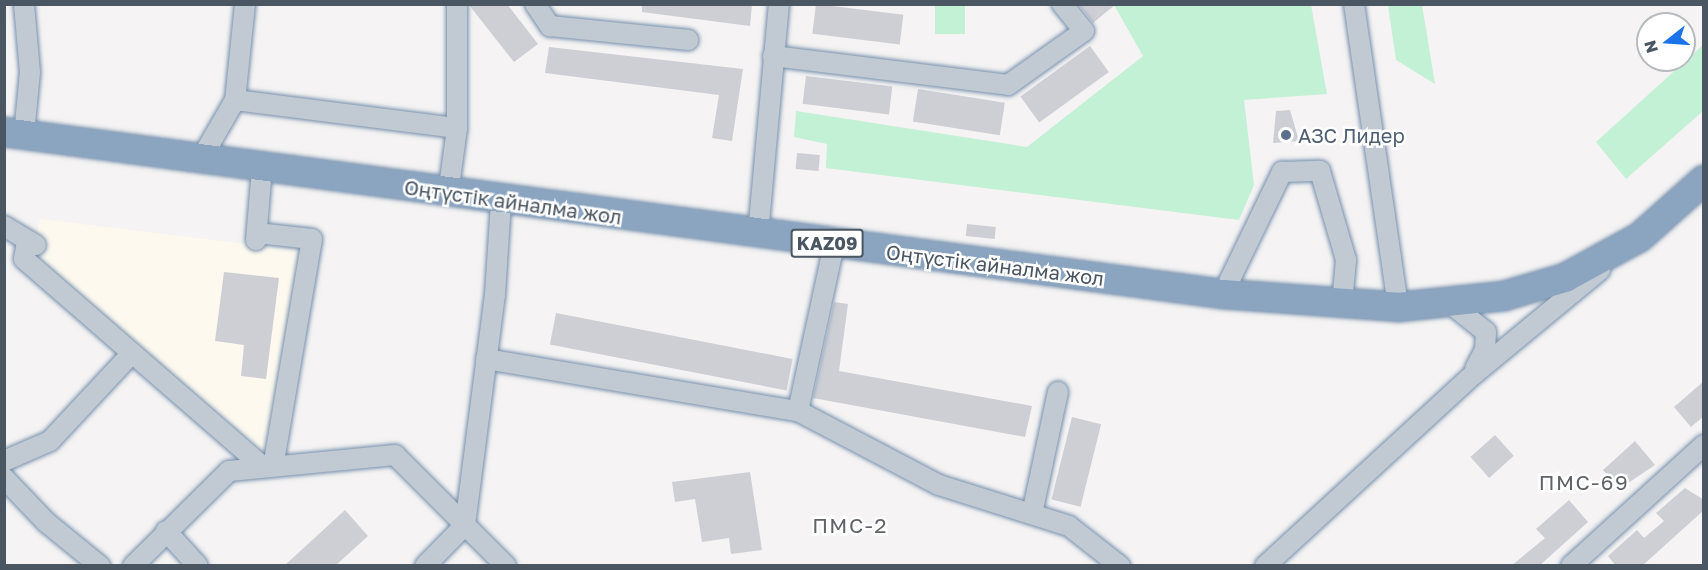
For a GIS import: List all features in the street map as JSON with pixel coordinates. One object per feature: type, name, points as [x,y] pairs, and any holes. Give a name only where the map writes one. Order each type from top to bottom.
[{"type":"highway","name":"Оңтүстік айналма жол","points":[[14,133],[448,194],[1222,294],[1398,307],[1452,304],[1504,296],[1565,278],[1640,237],[1704,180]]},
{"type":"street","points":[[14,133],[30,72],[24,4]]},
{"type":"street","points":[[201,159],[235,100],[245,4]]},
{"type":"street","points":[[448,194],[457,128],[457,4]]},
{"type":"street","points":[[535,4],[550,26],[688,40]]},
{"type":"street","points":[[758,234],[779,4]]},
{"type":"street","points":[[773,56],[1008,85],[1084,31],[1062,4]]},
{"type":"street","points":[[1354,4],[1398,307]]},
{"type":"street","points":[[235,100],[457,128]]},
{"type":"street","points":[[262,168],[256,237],[312,239],[268,467]]},
{"type":"street","points":[[1222,294],[1282,172],[1320,171],[1346,260],[1342,304]]},
{"type":"street","points":[[425,566],[465,525],[486,359],[501,201]]},
{"type":"street","points":[[4,226],[31,243],[24,259],[132,354],[268,467]]},
{"type":"street","points":[[1265,566],[1473,375],[1640,237]]},
{"type":"street","points":[[798,411],[834,244]]},
{"type":"street","points":[[1452,304],[1486,332],[1485,350],[1473,375]]},
{"type":"street","points":[[4,461],[50,441],[132,354]]},
{"type":"street","points":[[486,359],[798,411],[939,485],[1070,526],[1120,566]]},
{"type":"street","points":[[1032,514],[1058,392]]},
{"type":"street","points":[[1570,566],[1704,445]]},
{"type":"street","points":[[133,566],[229,471],[394,454],[506,566]]},
{"type":"street","points":[[4,478],[46,522],[100,566]]},
{"type":"street","points":[[166,531],[198,566]]},
{"type":"shaded area","points":[[40,219],[304,251],[263,462],[33,261]]},
{"type":"green space","points":[[935,5],[965,5],[965,34],[935,34]]},
{"type":"green space","points":[[1114,5],[1311,5],[1327,94],[1244,100],[1254,185],[1239,220],[826,168],[827,144],[794,137],[796,111],[1027,147],[1143,56]]},
{"type":"green space","points":[[1388,5],[1422,5],[1435,84],[1396,60]]},
{"type":"green space","points":[[1703,45],[1703,111],[1626,179],[1596,142],[1673,72],[1696,72],[1696,51]]},
{"type":"building","points":[[507,4],[538,44],[514,62],[469,5]]},
{"type":"building","points":[[642,4],[752,4],[750,26],[642,12]]},
{"type":"building","points":[[816,4],[903,15],[900,45],[812,34]]},
{"type":"building","points":[[1078,4],[1116,4],[1093,23]]},
{"type":"building","points":[[1090,46],[1109,72],[1039,122],[1020,97]]},
{"type":"building","points":[[549,47],[743,69],[732,141],[712,138],[719,95],[545,73]]},
{"type":"building","points":[[806,76],[892,87],[889,114],[803,104]]},
{"type":"building","points":[[918,89],[1005,103],[1000,135],[913,122]]},
{"type":"building","points":[[1290,110],[1299,141],[1273,143],[1276,111]]},
{"type":"building","points":[[797,153],[820,155],[819,171],[796,169]]},
{"type":"building","points":[[967,224],[996,227],[995,239],[966,236]]},
{"type":"building","points":[[224,272],[279,278],[266,379],[241,376],[244,345],[215,341]]},
{"type":"building","points":[[834,302],[848,304],[839,371],[1032,406],[1025,437],[813,398]]},
{"type":"building","points":[[556,313],[793,359],[786,390],[550,344]]},
{"type":"building","points":[[1704,381],[1704,416],[1691,427],[1674,407]]},
{"type":"building","points":[[1072,417],[1101,424],[1081,507],[1051,499]]},
{"type":"building","points":[[1495,435],[1514,456],[1489,478],[1470,457]]},
{"type":"building","points":[[1635,441],[1655,465],[1619,489],[1603,470]]},
{"type":"building","points":[[750,472],[762,550],[731,554],[729,538],[702,542],[695,499],[675,502],[672,482]]},
{"type":"building","points":[[1685,488],[1704,500],[1704,510],[1642,566],[1616,566],[1608,556],[1637,530],[1644,538],[1664,521],[1656,513]]},
{"type":"building","points":[[1569,500],[1588,522],[1539,566],[1511,566],[1545,538],[1536,529]]},
{"type":"building","points":[[345,510],[368,536],[335,566],[284,566]]},
{"type":"place","name":"АЗС Лидер","points":[[1286,135]]},
{"type":"district","name":"ПМС-69","points":[[1584,482]]},
{"type":"district","name":"ПМС-2","points":[[850,525]]}]
